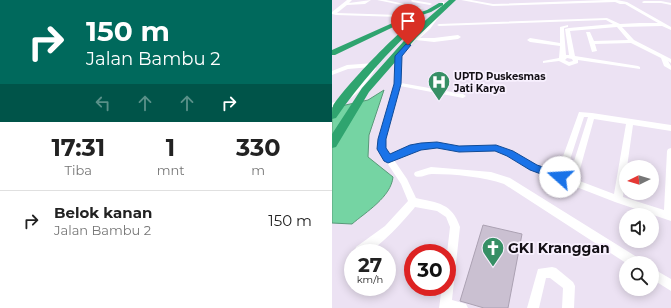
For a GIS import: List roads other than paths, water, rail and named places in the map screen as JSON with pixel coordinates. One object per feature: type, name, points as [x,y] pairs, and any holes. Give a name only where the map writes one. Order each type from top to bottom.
[{"type":"highway","points":[[332,144],[345,120],[369,84],[414,35],[453,0]]},
{"type":"highway","points":[[332,47],[400,16],[420,3],[430,4],[443,1]]},
{"type":"highway","points":[[332,53],[408,18],[429,11],[443,1]]},
{"type":"highway","points":[[332,115],[351,88],[375,61],[443,1]]},
{"type":"street","points":[[369,0],[365,4],[350,1],[334,13],[400,16]]},
{"type":"street","points":[[379,0],[404,5],[420,3]]},
{"type":"street","points":[[404,5],[410,0],[420,3]]},
{"type":"street","points":[[463,0],[479,3],[505,4],[614,0],[627,1],[652,19],[671,29]]},
{"type":"street","points":[[474,0],[479,3]]},
{"type":"street","points":[[344,14],[345,8],[350,1]]},
{"type":"street","points":[[413,202],[404,182],[382,149],[382,139],[398,84],[398,56],[408,45],[417,39],[436,18],[444,7],[443,1]]},
{"type":"street","points":[[644,2],[661,2],[671,4]]},
{"type":"street","points":[[332,6],[340,7]]},
{"type":"street","points":[[332,105],[339,104],[350,97],[362,85],[375,65],[394,44],[413,28],[415,24],[413,20],[408,18]]},
{"type":"street","points":[[439,25],[604,19],[617,24],[632,41],[671,61]]},
{"type":"street","points":[[652,19],[617,24],[568,29],[573,58],[576,61],[575,63],[569,64],[563,62],[563,27],[617,24],[661,24]]},
{"type":"street","points":[[588,33],[594,51]]},
{"type":"street","points":[[417,39],[434,40],[458,38]]},
{"type":"street","points":[[530,40],[562,45]]},
{"type":"street","points":[[592,43],[632,41]]},
{"type":"street","points":[[663,57],[666,65],[671,68]]},
{"type":"street","points":[[545,62],[562,58]]},
{"type":"street","points":[[573,58],[638,68]]},
{"type":"street","points":[[332,73],[347,67],[375,65]]},
{"type":"street","points":[[398,84],[462,96]]},
{"type":"street","points":[[560,177],[581,114],[671,128]]},
{"type":"street","points":[[572,181],[592,115]]},
{"type":"street","points":[[618,200],[630,121]]},
{"type":"street","points":[[388,159],[421,146],[437,145],[459,149],[496,148],[510,153],[533,167],[618,200],[670,217],[671,151]]},
{"type":"street","points":[[418,174],[431,170],[491,176],[507,181],[625,256]]},
{"type":"street","points":[[371,244],[399,221],[413,202]]},
{"type":"street","points":[[413,202],[445,209],[453,218],[455,227],[445,306],[462,308]]},
{"type":"street","points":[[533,308],[542,272],[552,272],[569,286],[568,308]]},
{"type":"street","points":[[659,277],[671,285]]},
{"type":"place","name":"UPTD Puskesmas Jati Karya","points":[[439,102]]},
{"type":"place","name":"GKI Kranggan","points":[[493,268]]}]
